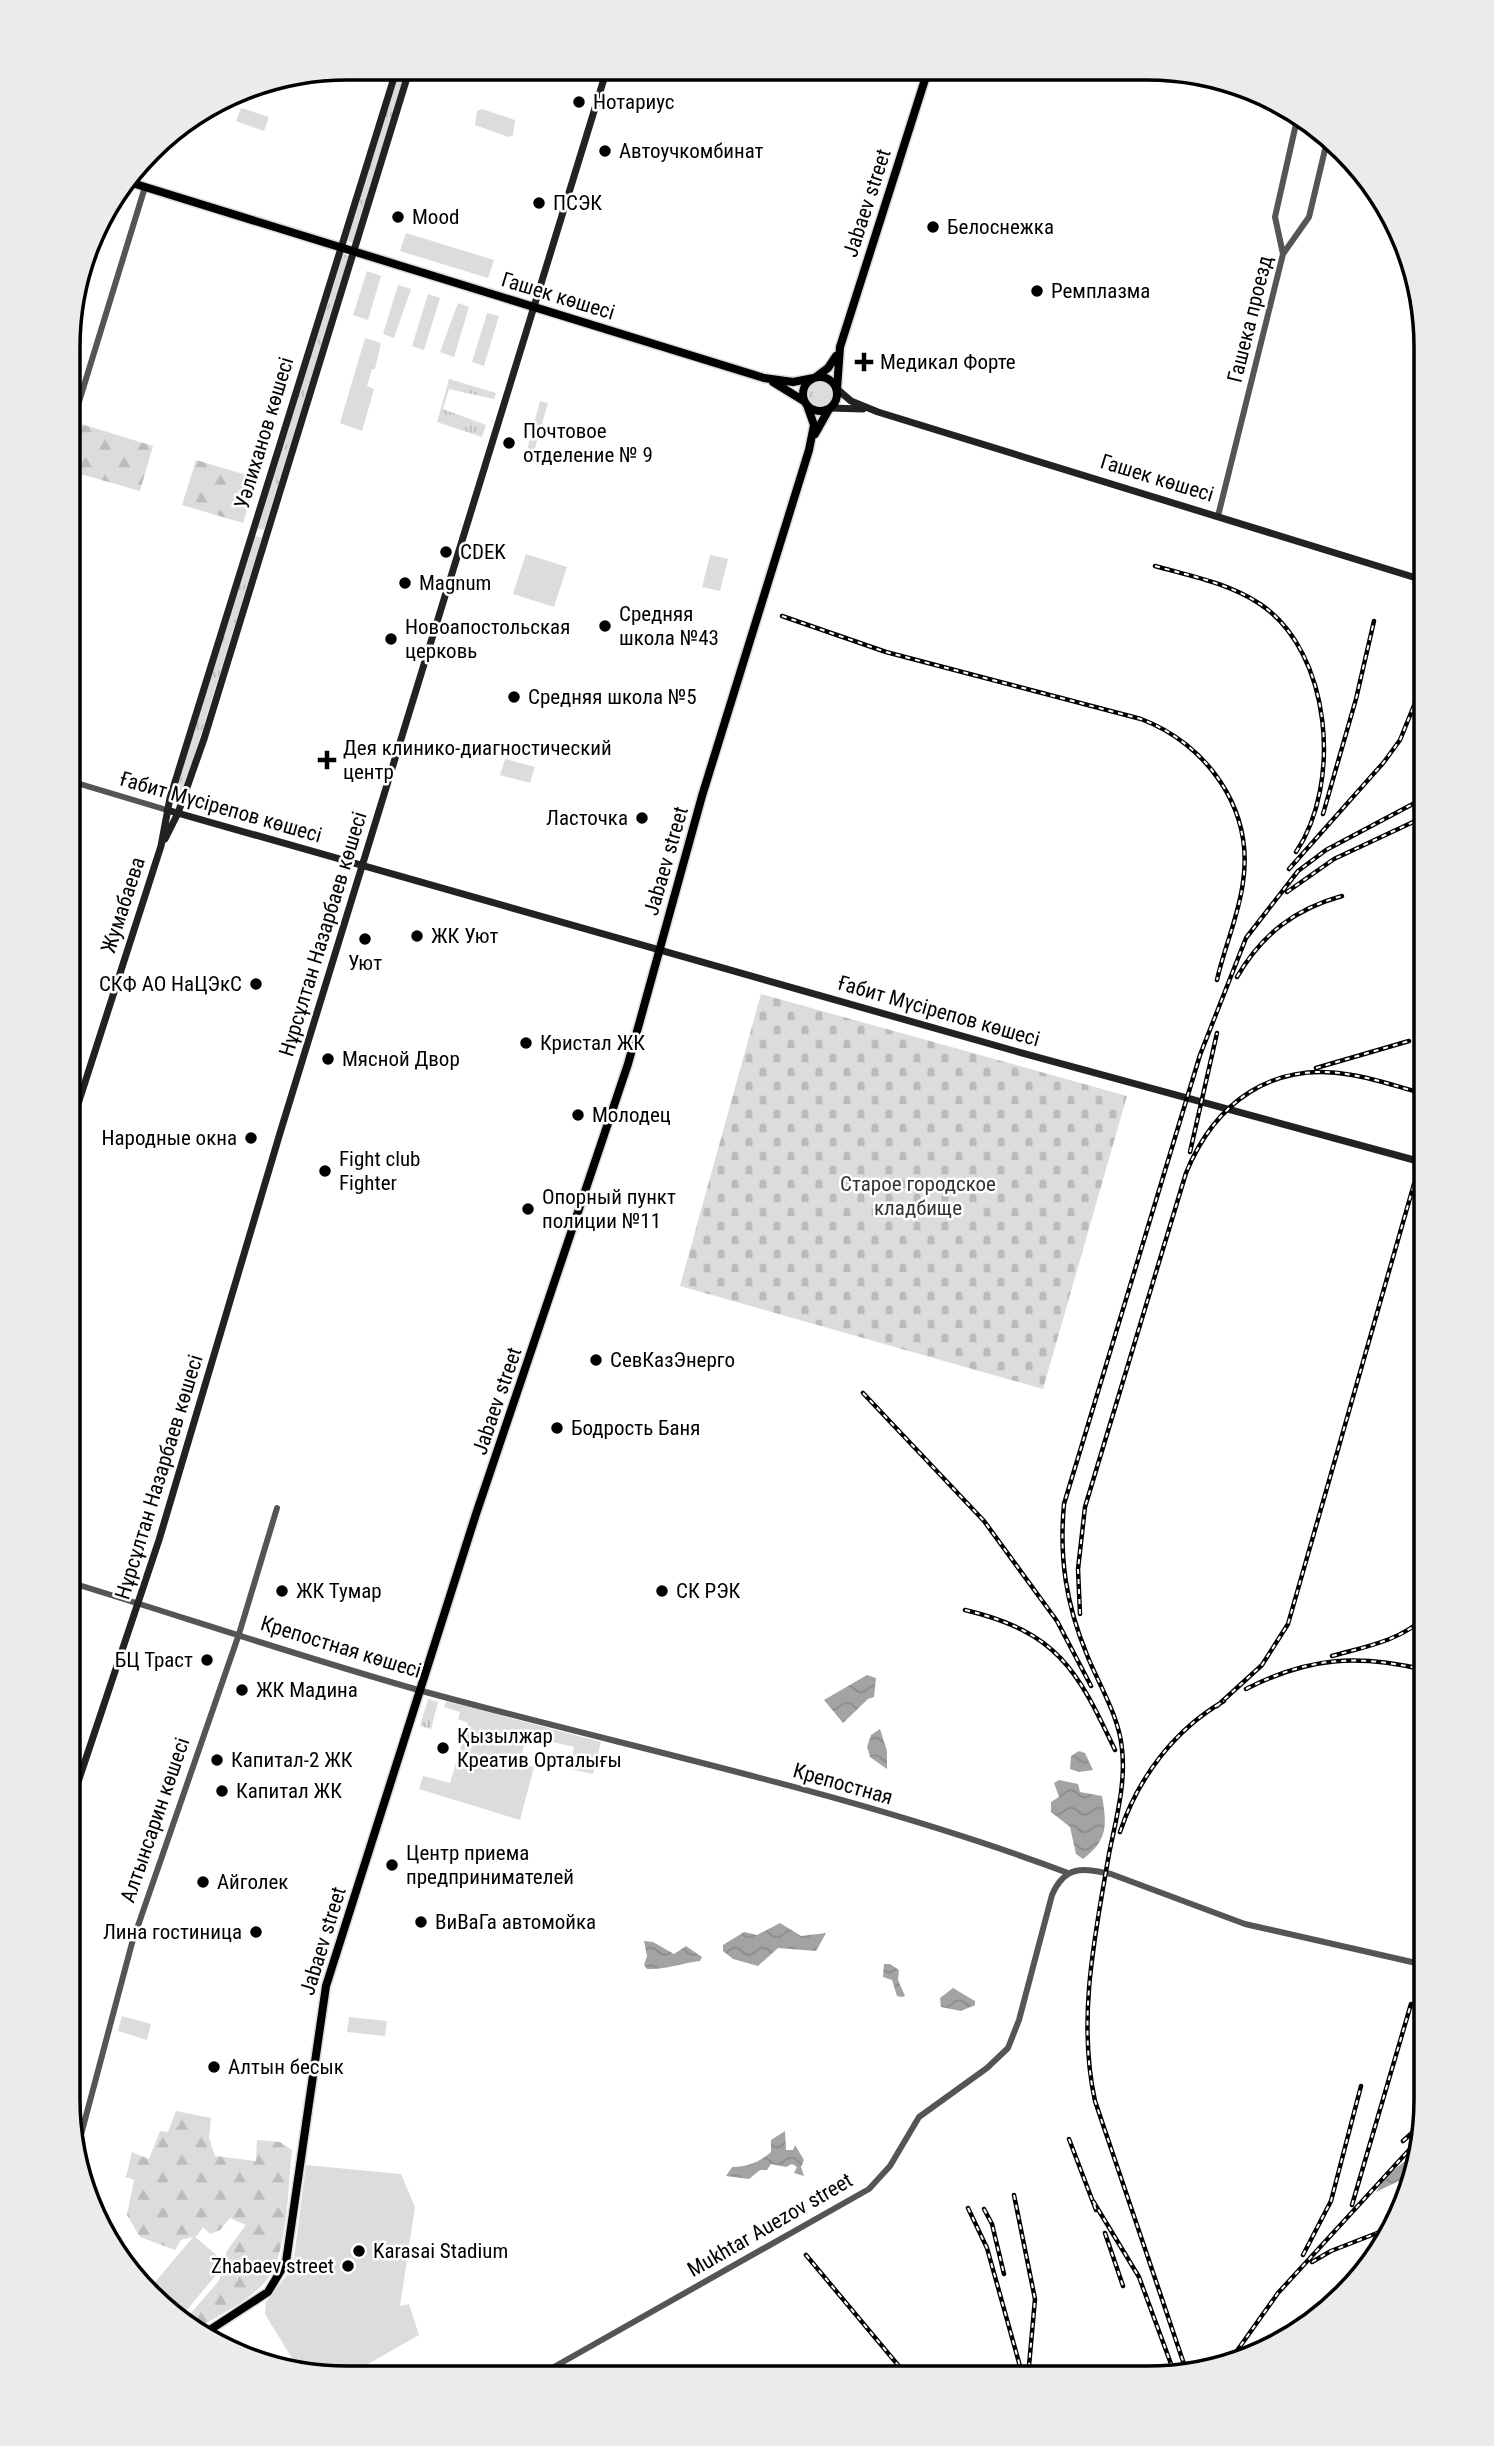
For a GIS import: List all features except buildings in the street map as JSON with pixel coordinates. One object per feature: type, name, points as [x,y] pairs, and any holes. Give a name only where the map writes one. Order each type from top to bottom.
[{"type":"main road","name":"Уәлиханов көшесі","points":[[167,810],[339,246],[393,80]]},
{"type":"main road","name":"Уәлиханов көшесі","points":[[178,813],[304,418],[406,80]]},
{"type":"main road","name":"Нұрсұлтан Назарбаев көшесі","points":[[80,1777],[139,1603],[604,80]]},
{"type":"main road","name":"Jabaev street","points":[[840,348],[925,80]]},
{"type":"main road","name":"Гашек көшесі","points":[[137,184],[764,378],[789,382],[815,377]]},
{"type":"main road","points":[[809,450],[814,427],[804,388],[831,365],[840,348]]},
{"type":"main road","points":[[809,450],[836,400],[840,348]]},
{"type":"main road","points":[[815,377],[828,379],[837,389]]},
{"type":"main road","name":"Гашек көшесі","points":[[764,378],[806,403]]},
{"type":"main road","name":"Гашек көшесі","points":[[837,389],[848,399],[878,412],[1414,577]]},
{"type":"main road","points":[[806,403],[818,411],[830,408]]},
{"type":"main road","name":"Гашек көшесі","points":[[830,408],[878,412]]},
{"type":"main road","points":[[288,414],[304,418]]},
{"type":"main road","name":"Jabaev street","points":[[212,2329],[262,2297],[276,2282],[286,2262],[322,2002],[476,1514],[628,1065],[704,791],[809,450]]},
{"type":"main road","name":"Ғабит Мүсірепов көшесі","points":[[167,810],[1414,1160]]},
{"type":"main road","name":"Жумабаева","points":[[80,1095],[161,846],[167,810]]},
{"type":"main road","points":[[161,846],[178,813]]},
{"type":"street","points":[[1283,254],[1275,217],[1296,125]]},
{"type":"street","name":"Гашека проезд","points":[[1218,516],[1283,254],[1309,218],[1325,149]]},
{"type":"street","points":[[80,398],[145,187]]},
{"type":"street","name":"Ғабит Мүсірепов көшесі","points":[[80,784],[167,810]]},
{"type":"street","name":"Алтынсарин көшесі","points":[[82,2129],[131,1943],[239,1634],[277,1508]]},
{"type":"street","name":"Крепостная көшесі","points":[[80,1585],[421,1690],[607,1737]]},
{"type":"street","name":"Крепостная","points":[[607,1737],[864,1807],[1068,1873]]},
{"type":"street","points":[[1068,1873],[1090,1870],[1111,1874],[1245,1924],[1414,1962]]},
{"type":"street","name":"Mukhtar Auezov street","points":[[556,2366],[869,2189],[890,2166],[919,2117],[987,2068],[1008,2048],[1019,2020],[1052,1895],[1058,1883],[1068,1873]]},
{"type":"green space","points":[[396,80],[403,80],[353,243],[347,241]]},
{"type":"green space","points":[[241,108],[269,117],[264,131],[236,121]]},
{"type":"green space","points":[[482,109],[515,120],[513,135],[509,137],[475,125],[477,111]]},
{"type":"green space","points":[[406,233],[494,260],[488,278],[400,251]]},
{"type":"green space","points":[[341,254],[349,256],[264,530],[256,528]]},
{"type":"green space","points":[[367,271],[381,276],[368,320],[353,315]]},
{"type":"green space","points":[[398,285],[411,289],[394,338],[383,334]]},
{"type":"green space","points":[[428,294],[440,298],[424,350],[412,346]]},
{"type":"green space","points":[[458,303],[469,307],[454,357],[440,352]]},
{"type":"green space","points":[[487,313],[499,316],[484,366],[472,362]]},
{"type":"green space","points":[[365,338],[381,343],[375,369],[372,369],[367,386],[374,389],[362,431],[340,423]]},
{"type":"green space","points":[[449,379],[496,393],[494,399],[449,389],[443,409],[486,425],[482,437],[437,422]]},
{"type":"green space","points":[[820,380],[830,384],[834,394],[830,404],[820,408],[810,404],[806,394],[810,384]]},
{"type":"green space","points":[[540,401],[548,403],[533,455],[526,453]]},
{"type":"green space","points":[[80,424],[153,446],[140,491],[80,474]]},
{"type":"green space","points":[[196,460],[257,478],[243,523],[182,505]]},
{"type":"green space","points":[[254,536],[262,538],[181,799],[173,797]]},
{"type":"green space","points":[[526,554],[567,567],[554,607],[513,594]]},
{"type":"green space","points":[[710,555],[728,559],[720,591],[702,587]]},
{"type":"green space","points":[[505,759],[535,767],[530,783],[500,775]]},
{"type":"green space","name":"Старое городское кладбище","points":[[761,994],[1127,1096],[1043,1389],[680,1286]]},
{"type":"green space","points":[[428,1699],[438,1702],[431,1729],[420,1726]]},
{"type":"green space","points":[[446,1701],[601,1742],[593,1774],[570,1769],[574,1747],[527,1736],[519,1763],[534,1767],[520,1820],[419,1789],[423,1776],[450,1783],[468,1723],[458,1719],[460,1712],[444,1707]]},
{"type":"green space","points":[[122,2016],[151,2024],[147,2040],[118,2031]]},
{"type":"green space","points":[[349,2017],[387,2021],[385,2036],[347,2032]]},
{"type":"green space","points":[[176,2111],[211,2118],[209,2138],[215,2156],[256,2161],[257,2140],[280,2142],[292,2150],[284,2233],[269,2277],[244,2300],[204,2324],[190,2314],[218,2282],[226,2264],[226,2252],[246,2225],[230,2218],[220,2230],[210,2234],[203,2227],[197,2236],[181,2240],[175,2250],[140,2237],[127,2215],[134,2180],[126,2177],[132,2152],[149,2159],[160,2131],[168,2132]]},
{"type":"green space","name":"Zhabaev street","points":[[306,2165],[401,2174],[415,2207],[400,2306],[409,2304],[419,2335],[365,2366],[330,2365],[293,2359],[265,2314],[266,2302],[287,2275],[294,2258]]},
{"type":"green space","points":[[194,2236],[226,2263],[186,2311],[155,2283]]},
{"type":"water","points":[[867,1675],[876,1678],[874,1697],[868,1699],[843,1723],[824,1700]]},
{"type":"water","points":[[880,1729],[887,1751],[887,1769],[870,1757],[867,1747],[871,1735]]},
{"type":"water","points":[[1079,1751],[1085,1753],[1093,1770],[1079,1772],[1070,1769],[1071,1756]]},
{"type":"water","points":[[1059,1780],[1078,1784],[1080,1792],[1102,1796],[1104,1831],[1097,1845],[1083,1859],[1076,1854],[1070,1827],[1051,1812],[1051,1802],[1059,1797],[1054,1783]]},
{"type":"water","points":[[780,1923],[801,1936],[826,1933],[816,1951],[778,1948],[758,1966],[733,1959],[723,1951],[723,1945],[744,1932],[757,1935]]},
{"type":"water","points":[[644,1941],[653,1942],[674,1954],[686,1946],[702,1957],[700,1961],[647,1969],[644,1965],[647,1956]]},
{"type":"water","points":[[884,1964],[890,1964],[899,1970],[898,1980],[905,1996],[897,1996],[892,1980],[883,1977]]},
{"type":"water","points":[[953,1988],[975,2001],[975,2005],[961,2011],[941,2007],[940,1998]]},
{"type":"water","points":[[785,2131],[786,2150],[793,2150],[795,2145],[804,2160],[801,2167],[804,2176],[794,2173],[797,2167],[792,2164],[786,2167],[771,2164],[767,2170],[760,2170],[749,2179],[726,2176],[732,2167],[753,2163],[766,2156],[771,2152],[771,2140]]},
{"type":"water","points":[[1405,2161],[1400,2180],[1376,2192],[1385,2177]]},
{"type":"railway","points":[[1155,566],[1209,581],[1260,604],[1284,626],[1302,653],[1315,686],[1322,720],[1324,756],[1320,791],[1311,824],[1296,852]]},
{"type":"railway","points":[[782,616],[886,652],[1141,719],[1165,730],[1186,745],[1205,762],[1221,782],[1241,829],[1243,882],[1217,980]]},
{"type":"railway","points":[[1323,814],[1356,699],[1374,621]]},
{"type":"railway","points":[[1289,869],[1384,762],[1400,740],[1414,706]]},
{"type":"railway","points":[[1184,2363],[1095,2101],[1090,2070],[1090,1977],[1098,1915],[1120,1801],[1123,1762],[1117,1725],[1080,1636],[1069,1599],[1064,1562],[1064,1504],[1200,1055],[1246,938],[1298,871],[1326,850],[1414,803]]},
{"type":"railway","points":[[1287,892],[1334,859],[1414,822]]},
{"type":"railway","points":[[1237,977],[1257,948],[1281,925],[1309,908],[1342,896]]},
{"type":"railway","points":[[1190,1152],[1217,1033]]},
{"type":"railway","points":[[1316,1068],[1409,1041]]},
{"type":"railway","points":[[1080,1614],[1078,1569],[1085,1507],[1186,1173],[1198,1148],[1230,1107],[1250,1092],[1272,1081],[1297,1074],[1323,1072],[1352,1075],[1414,1091]]},
{"type":"railway","points":[[1217,1706],[1262,1665],[1288,1624],[1414,1184]]},
{"type":"railway","points":[[863,1393],[984,1521],[1057,1621],[1091,1686]]},
{"type":"railway","points":[[965,1610],[1022,1630],[1060,1658],[1088,1697],[1115,1750]]},
{"type":"railway","points":[[1332,1656],[1393,1638],[1414,1626]]},
{"type":"railway","points":[[1246,1689],[1291,1670],[1334,1662],[1377,1662],[1414,1668]]},
{"type":"railway","points":[[1120,1832],[1137,1793],[1160,1757],[1189,1726],[1224,1701]]},
{"type":"railway","points":[[1352,2205],[1411,2004]]},
{"type":"railway","points":[[1303,2255],[1331,2201],[1361,2086]]},
{"type":"railway","points":[[1403,2141],[1411,2134]]},
{"type":"railway","points":[[1069,2139],[1096,2210]]},
{"type":"railway","points":[[1238,2349],[1278,2293],[1408,2151]]},
{"type":"railway","points":[[1014,2195],[1035,2299],[1029,2366]]},
{"type":"railway","points":[[1093,2201],[1139,2277],[1171,2364]]},
{"type":"railway","points":[[968,2208],[987,2248],[1020,2366]]},
{"type":"railway","points":[[984,2209],[992,2224],[1004,2274]]},
{"type":"railway","points":[[1105,2233],[1123,2286]]},
{"type":"railway","points":[[1312,2262],[1331,2251],[1377,2233]]},
{"type":"railway","points":[[806,2255],[899,2366]]},
{"type":"place","name":"Нотариус","points":[[579,102]]},
{"type":"place","name":"Автоучкомбинат","points":[[605,151]]},
{"type":"place","name":"ПСЭК","points":[[539,203]]},
{"type":"place","name":"Mood","points":[[398,217]]},
{"type":"place","name":"Белоснежка","points":[[933,227]]},
{"type":"place","name":"Ремплазма","points":[[1037,291]]},
{"type":"place","name":"Медикал Форте","points":[[864,362]]},
{"type":"place","name":"Почтовое отделение № 9","points":[[509,443]]},
{"type":"place","name":"CDEK","points":[[446,552]]},
{"type":"place","name":"Magnum","points":[[405,583]]},
{"type":"place","name":"Средняя школа №43","points":[[605,626]]},
{"type":"place","name":"Новоапостольская церковь","points":[[391,639]]},
{"type":"place","name":"Средняя школа №5","points":[[514,697]]},
{"type":"place","name":"Дея клинико-диагностический центр","points":[[327,760]]},
{"type":"place","name":"Ласточка","points":[[642,818]]},
{"type":"place","name":"ЖК Уют","points":[[417,936]]},
{"type":"place","name":"Уют","points":[[365,939]]},
{"type":"place","name":"СКФ АО НаЦЭкС","points":[[256,984]]},
{"type":"place","name":"Кристал ЖК","points":[[526,1043]]},
{"type":"place","name":"Мясной Двор","points":[[328,1059]]},
{"type":"place","name":"Молодец","points":[[578,1115]]},
{"type":"place","name":"Народные окна","points":[[251,1138]]},
{"type":"place","name":"Fight club Fighter","points":[[325,1171]]},
{"type":"place","name":"Опорный пункт полиции №11","points":[[528,1209]]},
{"type":"place","name":"СевКазЭнерго","points":[[596,1360]]},
{"type":"place","name":"Бодрость Баня","points":[[557,1428]]},
{"type":"place","name":"ЖК Тумар","points":[[282,1591]]},
{"type":"place","name":"СК РЭК","points":[[662,1591]]},
{"type":"place","name":"БЦ Траст","points":[[207,1660]]},
{"type":"place","name":"ЖК Мадина","points":[[242,1690]]},
{"type":"place","name":"Қызылжар Креатив Орталығы","points":[[443,1748]]},
{"type":"place","name":"Капитал-2 ЖК","points":[[217,1760]]},
{"type":"place","name":"Капитал ЖК","points":[[222,1791]]},
{"type":"place","name":"Центр приема предпринимателей","points":[[392,1865]]},
{"type":"place","name":"Айголек","points":[[203,1882]]},
{"type":"place","name":"ВиВаГа автомойка","points":[[421,1922]]},
{"type":"place","name":"Лина гостиница","points":[[256,1932]]},
{"type":"place","name":"Алтын бесык","points":[[214,2067]]},
{"type":"place","name":"Karasai Stadium","points":[[359,2251]]},
{"type":"place","name":"Zhabaev street","points":[[348,2266]]}]
